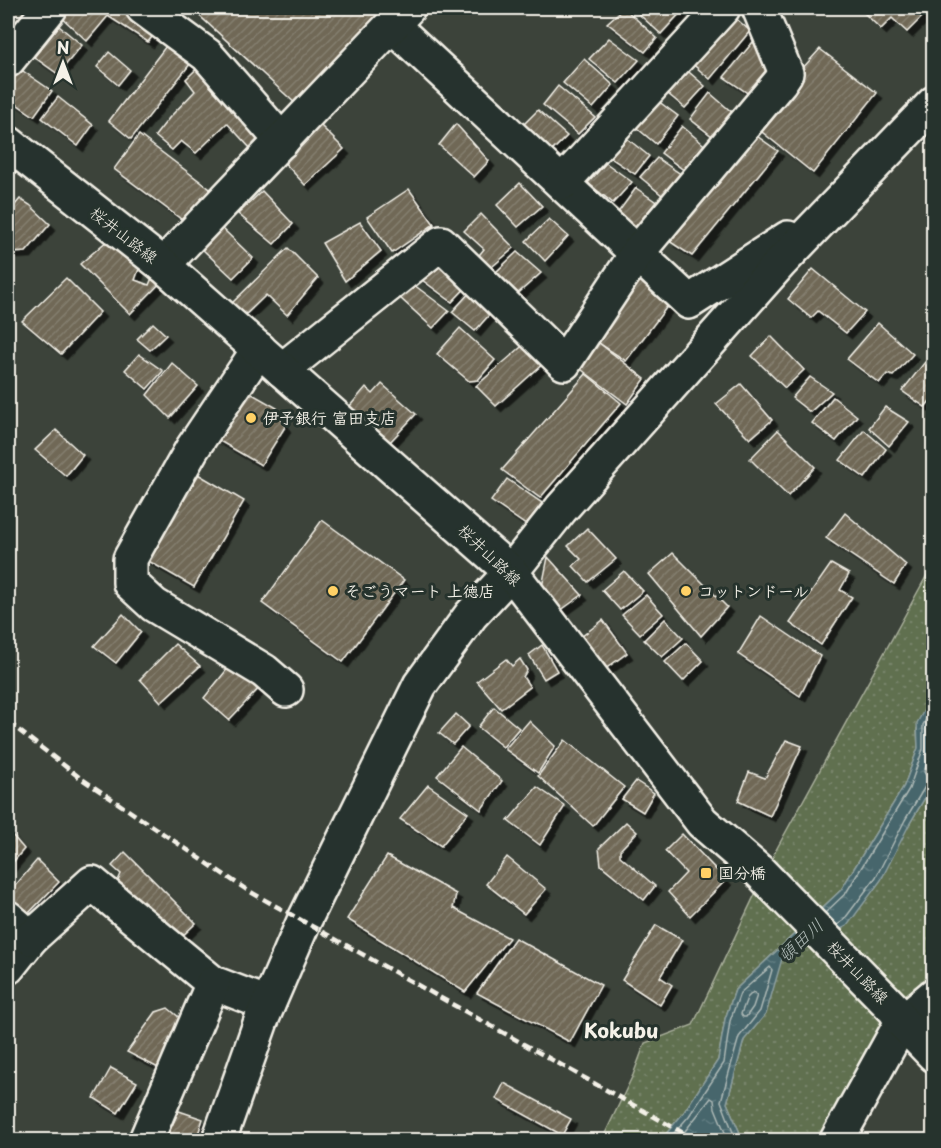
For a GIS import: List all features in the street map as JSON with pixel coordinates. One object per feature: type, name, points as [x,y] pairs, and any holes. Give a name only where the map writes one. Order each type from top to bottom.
[{"type":"street","points":[[8,60],[50,8]]},
{"type":"street","points":[[143,8],[207,55],[282,141]]},
{"type":"street","points":[[562,183],[723,8]]},
{"type":"street","points":[[286,690],[264,671],[153,605],[130,583],[130,559],[192,449],[270,360],[441,243],[564,363],[637,253],[786,73],[759,8]]},
{"type":"street","points":[[163,265],[400,16],[562,183],[689,302],[830,211]]},
{"type":"street","points":[[219,1140],[268,1004],[304,921],[420,685],[471,615],[512,572],[561,508],[780,263],[933,104]]},
{"type":"street","name":"桜井山路線","points":[[8,143],[163,265],[512,572],[702,822],[760,872],[899,1016],[933,1055]]},
{"type":"street","points":[[8,967],[19,928],[92,883],[213,983],[268,1004]]},
{"type":"street","points":[[146,1140],[213,983]]},
{"type":"street","points":[[837,1140],[899,1016],[933,995]]},
{"type":"green space","points":[[933,564],[933,695],[917,729],[918,748],[904,786],[841,890],[735,990],[725,1019],[718,1060],[684,1112],[661,1140],[602,1140],[633,1075],[645,1043],[693,1025],[776,850]]},
{"type":"green space","points":[[933,784],[933,979],[816,1140],[743,1140],[727,1103],[744,1040],[766,1014],[781,959],[910,823]]},
{"type":"water","name":"頓田川","points":[[933,694],[933,784],[881,880],[847,926],[782,959],[766,1014],[744,1040],[727,1103],[743,1140],[661,1140],[684,1112],[718,1060],[725,1019],[735,990],[841,890],[904,786],[918,748],[917,723]]},
{"type":"building","points":[[60,8],[131,8],[159,28],[148,42],[108,16],[87,41],[56,12]]},
{"type":"building","points":[[191,8],[386,8],[297,105]]},
{"type":"building","points":[[624,8],[657,38],[645,52],[607,23]]},
{"type":"building","points":[[632,8],[676,8],[681,12],[661,34]]},
{"type":"building","points":[[864,8],[931,8],[907,32],[892,18],[881,29],[861,10]]},
{"type":"building","points":[[731,14],[750,31],[710,79],[689,61]]},
{"type":"building","points":[[59,26],[82,45],[58,74],[34,57]]},
{"type":"building","points":[[609,38],[639,60],[618,83],[589,59]]},
{"type":"building","points":[[169,42],[194,59],[131,139],[109,121]]},
{"type":"building","points":[[753,42],[774,59],[749,94],[724,77]]},
{"type":"building","points":[[820,49],[877,93],[813,173],[752,124]]},
{"type":"building","points":[[109,52],[130,70],[118,85],[97,67]]},
{"type":"building","points":[[584,59],[613,85],[593,108],[563,83]]},
{"type":"building","points":[[204,62],[267,132],[252,150],[227,123],[196,153],[181,141],[172,150],[155,136],[195,91],[186,79]]},
{"type":"building","points":[[682,66],[705,86],[685,108],[662,89]]},
{"type":"building","points":[[20,69],[52,91],[34,116],[8,98],[8,86]]},
{"type":"building","points":[[558,86],[595,117],[578,134],[543,105]]},
{"type":"building","points":[[710,93],[734,114],[712,136],[690,119]]},
{"type":"building","points":[[58,97],[93,125],[78,146],[42,118]]},
{"type":"building","points":[[654,98],[678,116],[656,144],[632,124]]},
{"type":"building","points":[[538,110],[567,136],[548,155],[519,129]]},
{"type":"building","points":[[319,124],[344,149],[305,185],[281,159]]},
{"type":"building","points":[[456,124],[489,161],[474,177],[439,145]]},
{"type":"building","points":[[682,126],[709,149],[689,174],[661,153]]},
{"type":"building","points":[[754,134],[778,151],[692,256],[669,241]]},
{"type":"building","points":[[139,135],[214,192],[189,225],[114,169]]},
{"type":"building","points":[[624,136],[649,156],[635,174],[608,156]]},
{"type":"building","points":[[657,158],[685,177],[668,200],[640,177]]},
{"type":"building","points":[[606,163],[632,182],[613,203],[588,183]]},
{"type":"building","points":[[520,183],[542,206],[518,227],[497,205]]},
{"type":"building","points":[[636,188],[662,206],[638,236],[614,218]]},
{"type":"building","points":[[409,189],[434,224],[392,253],[367,217]]},
{"type":"building","points":[[262,191],[293,224],[274,244],[238,214]]},
{"type":"building","points":[[20,199],[50,224],[26,252],[11,253],[8,250],[8,213]]},
{"type":"building","points":[[481,214],[514,248],[487,271],[476,259],[484,249],[464,231]]},
{"type":"building","points":[[549,219],[568,236],[545,261],[526,241]]},
{"type":"building","points":[[360,222],[381,251],[345,281],[322,243]]},
{"type":"building","points":[[222,228],[253,258],[233,278],[201,248]]},
{"type":"building","points":[[108,240],[141,263],[135,280],[149,285],[154,273],[163,280],[130,314],[80,264]]},
{"type":"building","points":[[288,248],[318,278],[287,315],[266,295],[242,318],[229,306]]},
{"type":"building","points":[[517,252],[541,273],[515,296],[493,275]]},
{"type":"building","points":[[439,256],[471,282],[452,302],[418,277]]},
{"type":"building","points":[[813,269],[865,312],[846,333],[818,311],[811,318],[788,299]]},
{"type":"building","points":[[631,271],[672,300],[626,361],[588,336]]},
{"type":"building","points":[[66,278],[100,312],[61,354],[22,321]]},
{"type":"building","points":[[414,285],[449,311],[433,328],[399,297]]},
{"type":"building","points":[[473,289],[496,307],[475,331],[452,312]]},
{"type":"building","points":[[153,323],[166,335],[150,350],[137,339]]},
{"type":"building","points":[[878,323],[913,354],[893,376],[887,374],[879,383],[847,359]]},
{"type":"building","points":[[460,328],[495,360],[478,380],[469,381],[437,354]]},
{"type":"building","points":[[771,336],[804,370],[785,388],[752,356]]},
{"type":"building","points":[[527,342],[546,361],[496,406],[476,386]]},
{"type":"building","points":[[599,343],[645,379],[627,404],[578,367]]},
{"type":"building","points":[[139,354],[163,371],[147,389],[125,370]]},
{"type":"building","points":[[925,362],[934,368],[934,396],[925,407],[902,391]]},
{"type":"building","points":[[172,363],[198,386],[170,418],[147,395]]},
{"type":"building","points":[[586,374],[621,403],[540,498],[502,470]]},
{"type":"building","points":[[810,377],[832,392],[810,412],[792,398]]},
{"type":"building","points":[[382,384],[416,414],[389,443],[349,407],[366,387],[373,394]]},
{"type":"building","points":[[741,384],[772,420],[750,439],[716,404]]},
{"type":"building","name":"伊予銀行 富田支店","points":[[238,386],[277,408],[285,427],[261,465],[211,436]]},
{"type":"building","points":[[833,397],[857,416],[836,441],[812,423]]},
{"type":"building","points":[[885,407],[909,422],[889,446],[869,428]]},
{"type":"building","points":[[56,430],[83,455],[66,476],[35,450]]},
{"type":"building","points":[[778,430],[815,467],[788,496],[750,459]]},
{"type":"building","points":[[864,430],[886,449],[865,478],[840,460]]},
{"type":"building","points":[[196,473],[244,501],[194,587],[145,559]]},
{"type":"building","points":[[507,479],[542,503],[526,525],[491,501]]},
{"type":"building","points":[[845,513],[906,565],[894,584],[826,538]]},
{"type":"building","name":"そごうマート 上徳店","points":[[322,520],[404,580],[343,662],[262,603]]},
{"type":"building","points":[[587,528],[616,559],[588,582],[573,566],[581,559],[568,546]]},
{"type":"building","name":"コットンドール","points":[[673,553],[727,607],[701,636],[649,574]]},
{"type":"building","points":[[548,557],[582,595],[557,613],[541,592]]},
{"type":"building","points":[[831,564],[849,574],[840,590],[852,597],[821,645],[790,623]]},
{"type":"building","points":[[624,571],[643,591],[620,610],[602,590]]},
{"type":"building","points":[[646,595],[663,614],[640,634],[622,615]]},
{"type":"building","points":[[123,614],[141,632],[116,663],[94,646]]},
{"type":"building","points":[[761,616],[820,656],[800,696],[738,654]]},
{"type":"building","points":[[665,619],[683,638],[662,657],[644,640]]},
{"type":"building","points":[[603,620],[627,653],[601,672],[581,637]]},
{"type":"building","points":[[686,643],[703,661],[683,681],[665,662]]},
{"type":"building","points":[[175,644],[200,666],[161,702],[140,679]]},
{"type":"building","points":[[542,645],[557,671],[544,679],[529,655]]},
{"type":"building","points":[[506,659],[512,666],[520,659],[527,670],[523,677],[530,687],[501,709],[477,681]]},
{"type":"building","points":[[233,662],[261,686],[229,720],[204,698]]},
{"type":"building","points":[[494,707],[519,728],[503,747],[478,727]]},
{"type":"building","points":[[456,714],[469,726],[453,744],[439,733]]},
{"type":"building","points":[[529,721],[555,746],[538,773],[505,749]]},
{"type":"building","points":[[565,740],[624,787],[593,826],[538,776]]},
{"type":"building","points":[[786,740],[802,746],[770,816],[738,801],[749,772],[765,778]]},
{"type":"building","points":[[461,747],[502,781],[481,810],[437,776]]},
{"type":"building","points":[[636,781],[654,793],[643,812],[622,799]]},
{"type":"building","points":[[428,785],[468,813],[441,846],[400,819]]},
{"type":"building","points":[[537,787],[565,806],[540,845],[508,821]]},
{"type":"building","points":[[626,822],[637,832],[620,850],[620,856],[655,886],[644,900],[601,865],[599,848]]},
{"type":"building","points":[[8,830],[24,849],[8,868]]},
{"type":"building","points":[[682,834],[726,880],[690,916],[668,892],[686,873],[665,851]]},
{"type":"building","points":[[125,852],[196,923],[178,940],[117,883],[121,874],[112,866]]},
{"type":"building","points":[[387,856],[456,894],[453,908],[509,938],[465,992],[347,919]]},
{"type":"building","points":[[507,857],[546,889],[524,914],[486,884]]},
{"type":"building","points":[[37,860],[59,882],[24,918],[8,903],[8,894]]},
{"type":"building","points":[[656,925],[682,940],[660,977],[672,985],[660,1005],[622,980]]},
{"type":"building","points":[[515,938],[601,985],[570,1042],[477,993]]},
{"type":"building","points":[[168,1008],[187,1024],[168,1073],[127,1052],[156,1012]]},
{"type":"building","points":[[111,1068],[137,1082],[118,1113],[94,1098]]},
{"type":"building","points":[[504,1083],[571,1119],[562,1135],[496,1099]]},
{"type":"building","points":[[179,1111],[203,1119],[196,1140],[165,1140]]},
{"type":"railway","points":[[8,722],[79,777],[247,890],[696,1140]]},
{"type":"place","name":"伊予銀行 富田支店","points":[[251,418]]},
{"type":"place","name":"そごうマート 上徳店","points":[[333,591]]},
{"type":"place","name":"コットンドール","points":[[686,591]]},
{"type":"place","name":"国分橋","points":[[706,873]]},
{"type":"district","name":"Kokubu","points":[[621,1031]]}]
